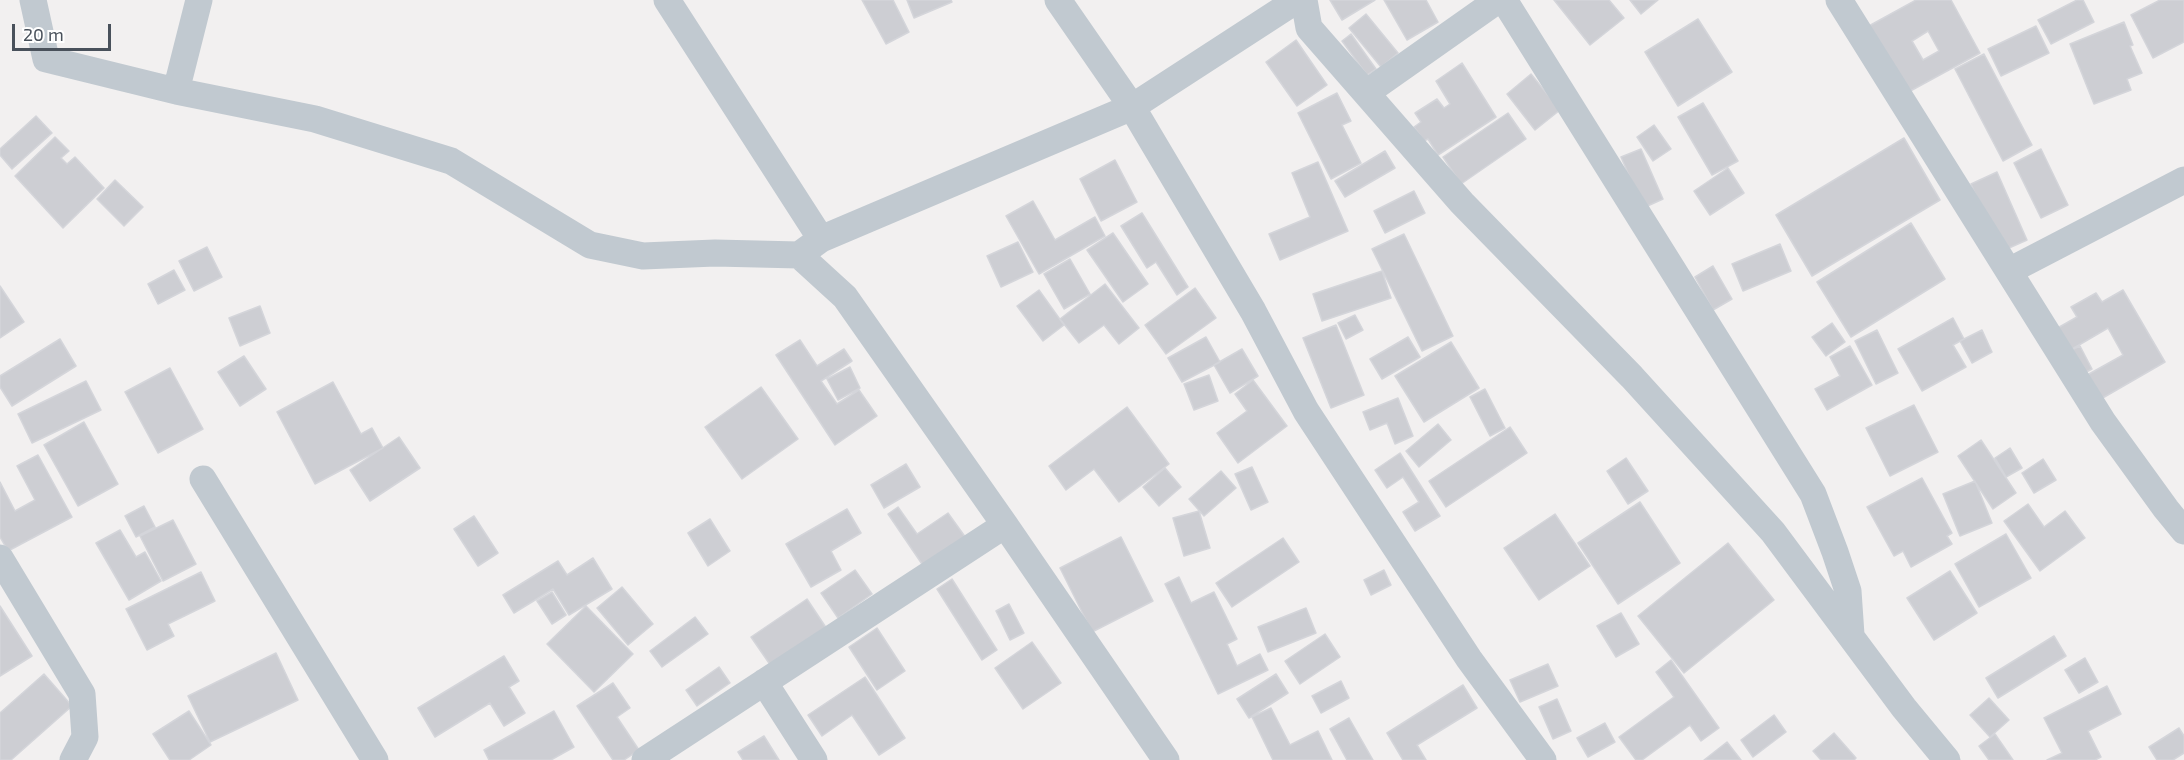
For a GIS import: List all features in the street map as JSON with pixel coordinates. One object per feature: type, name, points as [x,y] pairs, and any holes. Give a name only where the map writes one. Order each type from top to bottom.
[{"type":"street","points":[[33,0],[46,59],[176,91],[315,119],[451,161],[590,245],[643,256],[716,253],[799,255],[821,239],[1132,107],[1298,0]]},
{"type":"street","points":[[176,91],[199,0]]},
{"type":"street","points":[[667,0],[821,239]]},
{"type":"street","points":[[1058,0],[1132,107],[1253,311],[1306,411],[1469,659],[1543,760]]},
{"type":"street","points":[[1304,0],[1309,28],[1462,203],[1632,376],[1773,532],[1904,708],[1947,760]]},
{"type":"street","points":[[1366,93],[1498,0]]},
{"type":"street","points":[[1504,0],[1813,495],[1848,591],[1851,635]]},
{"type":"street","points":[[1839,0],[2103,422],[2175,504],[2184,531]]},
{"type":"street","points":[[2009,271],[2184,180]]},
{"type":"street","points":[[799,255],[845,297],[1166,760]]},
{"type":"street","points":[[203,479],[375,760]]},
{"type":"street","points":[[645,760],[1005,525]]},
{"type":"street","points":[[0,558],[82,694],[85,737],[73,760]]},
{"type":"street","points":[[764,682],[814,760]]},
{"type":"building","points":[[862,0],[893,0],[909,32],[886,44]]},
{"type":"building","points":[[907,0],[951,0],[952,2],[914,18]]},
{"type":"building","points":[[1330,0],[1375,0],[1342,20]]},
{"type":"building","points":[[1384,0],[1426,0],[1438,22],[1407,40]]},
{"type":"building","points":[[1554,0],[1609,0],[1624,18],[1590,45]]},
{"type":"building","points":[[1630,0],[1658,0],[1641,14]]},
{"type":"building","points":[[1916,0],[1951,0],[1980,53],[1903,95],[1867,27]],"holes":[[[1928,31],[1939,51],[1923,60],[1912,41]]]},
{"type":"building","points":[[2077,0],[2083,0],[2094,22],[2051,44],[2038,20]]},
{"type":"building","points":[[2160,0],[2184,0],[2184,42],[2153,58],[2131,15]]},
{"type":"building","points":[[1366,14],[1398,53],[1381,67],[1349,28]]},
{"type":"building","points":[[1698,19],[1732,72],[1678,106],[1645,52]]},
{"type":"building","points":[[2124,22],[2133,45],[2130,46],[2142,73],[2127,79],[2131,90],[2094,104],[2070,44]]},
{"type":"building","points":[[2036,26],[2049,53],[2001,76],[1988,49]]},
{"type":"building","points":[[1351,34],[1376,69],[1367,75],[1342,41]]},
{"type":"building","points":[[1296,40],[1327,85],[1297,106],[1266,62]]},
{"type":"building","points":[[1984,54],[2032,145],[2003,161],[1955,69]]},
{"type":"building","points":[[1462,63],[1496,117],[1438,155],[1428,139],[1424,141],[1414,127],[1421,122],[1415,113],[1437,99],[1444,108],[1450,104],[1436,81]]},
{"type":"building","points":[[1531,74],[1560,110],[1535,130],[1507,94]]},
{"type":"building","points":[[1337,93],[1351,121],[1342,125],[1361,163],[1331,179],[1298,113]]},
{"type":"building","points":[[1703,103],[1738,161],[1712,175],[1678,117]]},
{"type":"building","points":[[1508,113],[1526,139],[1461,184],[1443,157]]},
{"type":"building","points":[[36,116],[52,133],[12,169],[0,155],[0,149]]},
{"type":"building","points":[[1654,125],[1671,149],[1653,161],[1637,137]]},
{"type":"building","points":[[55,137],[69,151],[61,158],[67,164],[75,157],[104,188],[63,228],[15,176]]},
{"type":"building","points":[[1904,138],[1940,200],[1812,276],[1776,215]]},
{"type":"building","points":[[1641,149],[1663,199],[1643,208],[1621,157]]},
{"type":"building","points":[[2041,149],[2068,205],[2041,218],[2014,163]]},
{"type":"building","points":[[1385,151],[1395,168],[1345,197],[1335,181]]},
{"type":"building","points":[[1115,160],[1137,202],[1101,221],[1080,179]]},
{"type":"building","points":[[1318,162],[1348,231],[1280,260],[1269,234],[1310,217],[1292,173]]},
{"type":"building","points":[[1728,168],[1744,193],[1710,215],[1694,191]]},
{"type":"building","points":[[1997,172],[2027,240],[2000,252],[1971,184]]},
{"type":"building","points":[[115,180],[143,207],[124,226],[97,199]]},
{"type":"building","points":[[1414,191],[1425,213],[1385,233],[1374,211]]},
{"type":"building","points":[[1033,201],[1055,240],[1095,217],[1105,236],[1039,274],[1006,216]]},
{"type":"building","points":[[1142,213],[1188,287],[1177,295],[1156,262],[1147,268],[1121,226]]},
{"type":"building","points":[[1911,223],[1945,279],[1851,337],[1817,282]]},
{"type":"building","points":[[1113,233],[1148,284],[1123,302],[1087,250]]},
{"type":"building","points":[[1404,234],[1453,336],[1422,351],[1372,249]]},
{"type":"building","points":[[1018,242],[1033,272],[1001,287],[987,256]]},
{"type":"building","points":[[1780,244],[1791,271],[1743,291],[1732,264]]},
{"type":"building","points":[[207,247],[222,277],[194,291],[179,261]]},
{"type":"building","points":[[1070,259],[1090,294],[1064,309],[1044,274]]},
{"type":"building","points":[[1713,266],[1732,299],[1713,310],[1695,277]]},
{"type":"building","points":[[174,270],[185,290],[158,304],[148,284]]},
{"type":"building","points":[[1382,271],[1391,298],[1322,321],[1313,294]]},
{"type":"building","points":[[1105,284],[1139,328],[1119,344],[1104,325],[1079,343],[1060,319]]},
{"type":"building","points":[[0,286],[24,322],[0,338]]},
{"type":"building","points":[[1195,288],[1216,318],[1166,354],[1145,325]]},
{"type":"building","points":[[1039,290],[1064,325],[1043,341],[1017,306]]},
{"type":"building","points":[[2123,290],[2165,362],[2094,403],[2080,379],[2123,355],[2108,328],[2067,352],[2054,330],[2077,317],[2071,307],[2096,293],[2102,302]]},
{"type":"building","points":[[260,306],[270,333],[240,346],[229,318]]},
{"type":"building","points":[[1355,315],[1363,330],[1346,339],[1338,323]]},
{"type":"building","points":[[1953,318],[1964,339],[1953,345],[1966,367],[1922,391],[1898,349]]},
{"type":"building","points":[[1832,323],[1845,342],[1826,356],[1812,337]]},
{"type":"building","points":[[1336,325],[1364,395],[1331,408],[1303,338]]},
{"type":"building","points":[[1877,330],[1898,373],[1876,384],[1855,341]]},
{"type":"building","points":[[1982,330],[1992,352],[1972,363],[1960,341]]},
{"type":"building","points":[[1206,337],[1220,362],[1182,382],[1168,358]]},
{"type":"building","points":[[1408,337],[1420,357],[1382,379],[1370,359]]},
{"type":"building","points":[[60,339],[76,366],[12,406],[0,387],[0,376]]},
{"type":"building","points":[[800,340],[817,366],[844,349],[852,361],[821,381],[837,404],[859,390],[877,416],[835,445],[776,355]]},
{"type":"building","points":[[1451,342],[1479,388],[1424,422],[1395,376]]},
{"type":"building","points":[[1850,346],[1872,385],[1827,410],[1815,389],[1840,376],[1830,357]]},
{"type":"building","points":[[2080,346],[2092,369],[2077,377],[2065,353]]},
{"type":"building","points":[[1242,349],[1258,376],[1230,393],[1214,365]]},
{"type":"building","points":[[244,356],[266,389],[240,406],[218,372]]},
{"type":"building","points":[[850,367],[860,388],[838,400],[827,379]]},
{"type":"building","points":[[170,368],[203,429],[158,453],[125,392]]},
{"type":"building","points":[[1209,375],[1218,401],[1194,410],[1184,384]]},
{"type":"building","points":[[1253,380],[1287,426],[1238,463],[1217,433],[1247,411],[1235,394]]},
{"type":"building","points":[[86,381],[101,410],[32,443],[18,414]]},
{"type":"building","points":[[333,382],[361,434],[372,428],[383,448],[315,484],[277,412]]},
{"type":"building","points":[[761,387],[798,439],[742,479],[705,427]]},
{"type":"building","points":[[1485,389],[1505,428],[1490,436],[1470,397]]},
{"type":"building","points":[[1398,398],[1413,436],[1395,444],[1387,423],[1370,430],[1363,412]]},
{"type":"building","points":[[1914,405],[1938,452],[1890,476],[1866,428]]},
{"type":"building","points":[[1127,407],[1169,464],[1119,502],[1094,469],[1066,490],[1049,466]]},
{"type":"building","points":[[84,422],[118,484],[78,506],[44,445]]},
{"type":"building","points":[[1438,424],[1451,440],[1419,467],[1406,451]]},
{"type":"building","points":[[1510,427],[1527,453],[1446,507],[1429,481]]},
{"type":"building","points":[[399,437],[420,468],[370,501],[350,470]]},
{"type":"building","points":[[1981,440],[2016,493],[1993,509],[1958,456]]},
{"type":"building","points":[[2010,448],[2022,468],[2006,477],[1995,458]]},
{"type":"building","points":[[1400,453],[1440,516],[1415,531],[1403,512],[1419,502],[1403,477],[1387,488],[1375,470]]},
{"type":"building","points":[[38,455],[72,517],[8,551],[0,537],[0,482],[15,511],[35,500],[17,466]]},
{"type":"building","points":[[1626,458],[1648,491],[1628,504],[1607,471]]},
{"type":"building","points":[[2043,459],[2056,480],[2034,493],[2022,473]]},
{"type":"building","points":[[906,464],[920,487],[884,508],[871,485]]},
{"type":"building","points":[[1252,467],[1268,502],[1251,510],[1235,474]]},
{"type":"building","points":[[1165,468],[1181,487],[1159,506],[1143,487]]},
{"type":"building","points":[[1221,471],[1236,488],[1204,516],[1189,499]]},
{"type":"building","points":[[1922,478],[1952,533],[1947,536],[1952,544],[1911,567],[1903,551],[1894,556],[1867,507]]},
{"type":"building","points":[[1975,481],[1992,523],[1960,536],[1943,494]]},
{"type":"building","points":[[1640,502],[1680,563],[1618,604],[1578,543]]},
{"type":"building","points":[[2028,504],[2044,527],[2065,511],[2085,538],[2040,571],[2004,521]]},
{"type":"building","points":[[144,506],[155,527],[136,537],[125,516]]},
{"type":"building","points":[[898,507],[917,534],[948,513],[966,538],[924,567],[888,514]]},
{"type":"building","points":[[847,509],[861,533],[831,551],[841,570],[811,587],[786,544]]},
{"type":"building","points":[[1199,511],[1210,548],[1184,556],[1173,518]]},
{"type":"building","points":[[1555,514],[1590,566],[1539,600],[1504,548]]},
{"type":"building","points":[[474,516],[498,553],[478,566],[454,529]]},
{"type":"building","points":[[710,519],[730,551],[708,566],[688,533]]},
{"type":"building","points":[[173,520],[196,564],[163,581],[140,536]]},
{"type":"building","points":[[120,530],[136,557],[145,552],[161,581],[129,600],[96,543]]},
{"type":"building","points":[[2006,534],[2031,578],[1979,607],[1955,564]]},
{"type":"building","points":[[1121,537],[1153,601],[1092,632],[1060,568]]},
{"type":"building","points":[[1283,538],[1299,562],[1232,607],[1216,583]]},
{"type":"building","points":[[1728,543],[1774,600],[1684,673],[1638,616]]},
{"type":"building","points":[[593,558],[612,589],[569,615],[553,589],[514,613],[503,595],[558,561],[567,575]]},
{"type":"building","points":[[855,570],[872,594],[838,618],[821,593]]},
{"type":"building","points":[[1384,570],[1391,585],[1371,595],[1364,580]]},
{"type":"building","points":[[1950,571],[1977,613],[1934,640],[1907,598]]},
{"type":"building","points":[[201,572],[215,601],[168,624],[174,636],[147,650],[126,609]]},
{"type":"building","points":[[1179,577],[1191,603],[1214,592],[1237,639],[1227,644],[1237,666],[1260,654],[1268,670],[1218,694],[1165,584]]},
{"type":"building","points":[[952,579],[997,650],[982,660],[937,589]]},
{"type":"building","points":[[622,587],[653,624],[628,645],[597,608]]},
{"type":"building","points":[[552,592],[566,615],[552,624],[537,601]]},
{"type":"building","points":[[807,599],[827,629],[771,666],[751,637]]},
{"type":"building","points":[[1009,604],[1024,633],[1010,640],[996,611]]},
{"type":"building","points":[[0,606],[32,656],[0,676]]},
{"type":"building","points":[[586,606],[633,654],[594,692],[547,644]]},
{"type":"building","points":[[1306,608],[1316,633],[1268,652],[1258,627]]},
{"type":"building","points":[[1621,613],[1639,644],[1616,657],[1597,626]]},
{"type":"building","points":[[695,617],[708,634],[662,667],[650,651]]},
{"type":"building","points":[[877,628],[905,671],[877,690],[849,647]]},
{"type":"building","points":[[1325,634],[1340,657],[1300,684],[1285,661]]},
{"type":"building","points":[[2054,636],[2066,656],[1998,698],[1986,678]]},
{"type":"building","points":[[1032,642],[1061,683],[1023,709],[995,668]]},
{"type":"building","points":[[276,653],[298,700],[210,742],[188,696]]},
{"type":"building","points":[[504,656],[519,681],[509,687],[525,713],[504,726],[490,703],[435,737],[418,708]]},
{"type":"building","points":[[2085,658],[2098,682],[2079,693],[2065,670]]},
{"type":"building","points":[[1671,660],[1719,728],[1701,741],[1690,725],[1642,760],[1636,760],[1619,737],[1674,697],[1656,672]]},
{"type":"building","points":[[1548,664],[1558,686],[1520,702],[1510,680]]},
{"type":"building","points":[[719,667],[730,683],[697,706],[686,690]]},
{"type":"building","points":[[44,674],[72,706],[11,760],[0,760],[0,713]]},
{"type":"building","points":[[1276,674],[1288,693],[1249,718],[1237,699]]},
{"type":"building","points":[[865,677],[905,738],[879,755],[852,715],[822,736],[808,715]]},
{"type":"building","points":[[1341,681],[1349,698],[1321,713],[1312,696]]},
{"type":"building","points":[[613,683],[630,708],[617,717],[639,750],[624,760],[613,760],[577,706]]},
{"type":"building","points":[[1463,685],[1477,708],[1417,745],[1426,760],[1403,760],[1387,733]]},
{"type":"building","points":[[2107,686],[2121,714],[2088,731],[2101,757],[2095,760],[2047,760],[2062,753],[2044,718]]},
{"type":"building","points":[[1989,698],[2009,720],[1990,737],[1970,715]]},
{"type":"building","points":[[1557,699],[1571,731],[1553,739],[1539,707]]},
{"type":"building","points":[[1271,708],[1290,745],[1318,731],[1332,760],[1273,760],[1252,717]]},
{"type":"building","points":[[189,711],[211,745],[189,760],[170,760],[153,734]]},
{"type":"building","points":[[554,711],[574,747],[551,760],[489,760],[484,750]]},
{"type":"building","points":[[1774,715],[1786,732],[1753,757],[1741,740]]},
{"type":"building","points":[[1349,718],[1373,760],[1347,760],[1330,729]]},
{"type":"building","points":[[1605,723],[1615,742],[1588,757],[1577,738]]},
{"type":"building","points":[[2179,728],[2184,736],[2184,753],[2173,760],[2157,760],[2149,747]]},
{"type":"building","points":[[1834,733],[1856,758],[1854,760],[1821,760],[1813,751]]},
{"type":"building","points":[[1995,734],[2013,760],[1989,760],[1979,746]]},
{"type":"building","points":[[764,736],[779,760],[743,760],[738,752]]},
{"type":"building","points":[[1727,742],[1741,760],[1704,760]]}]
